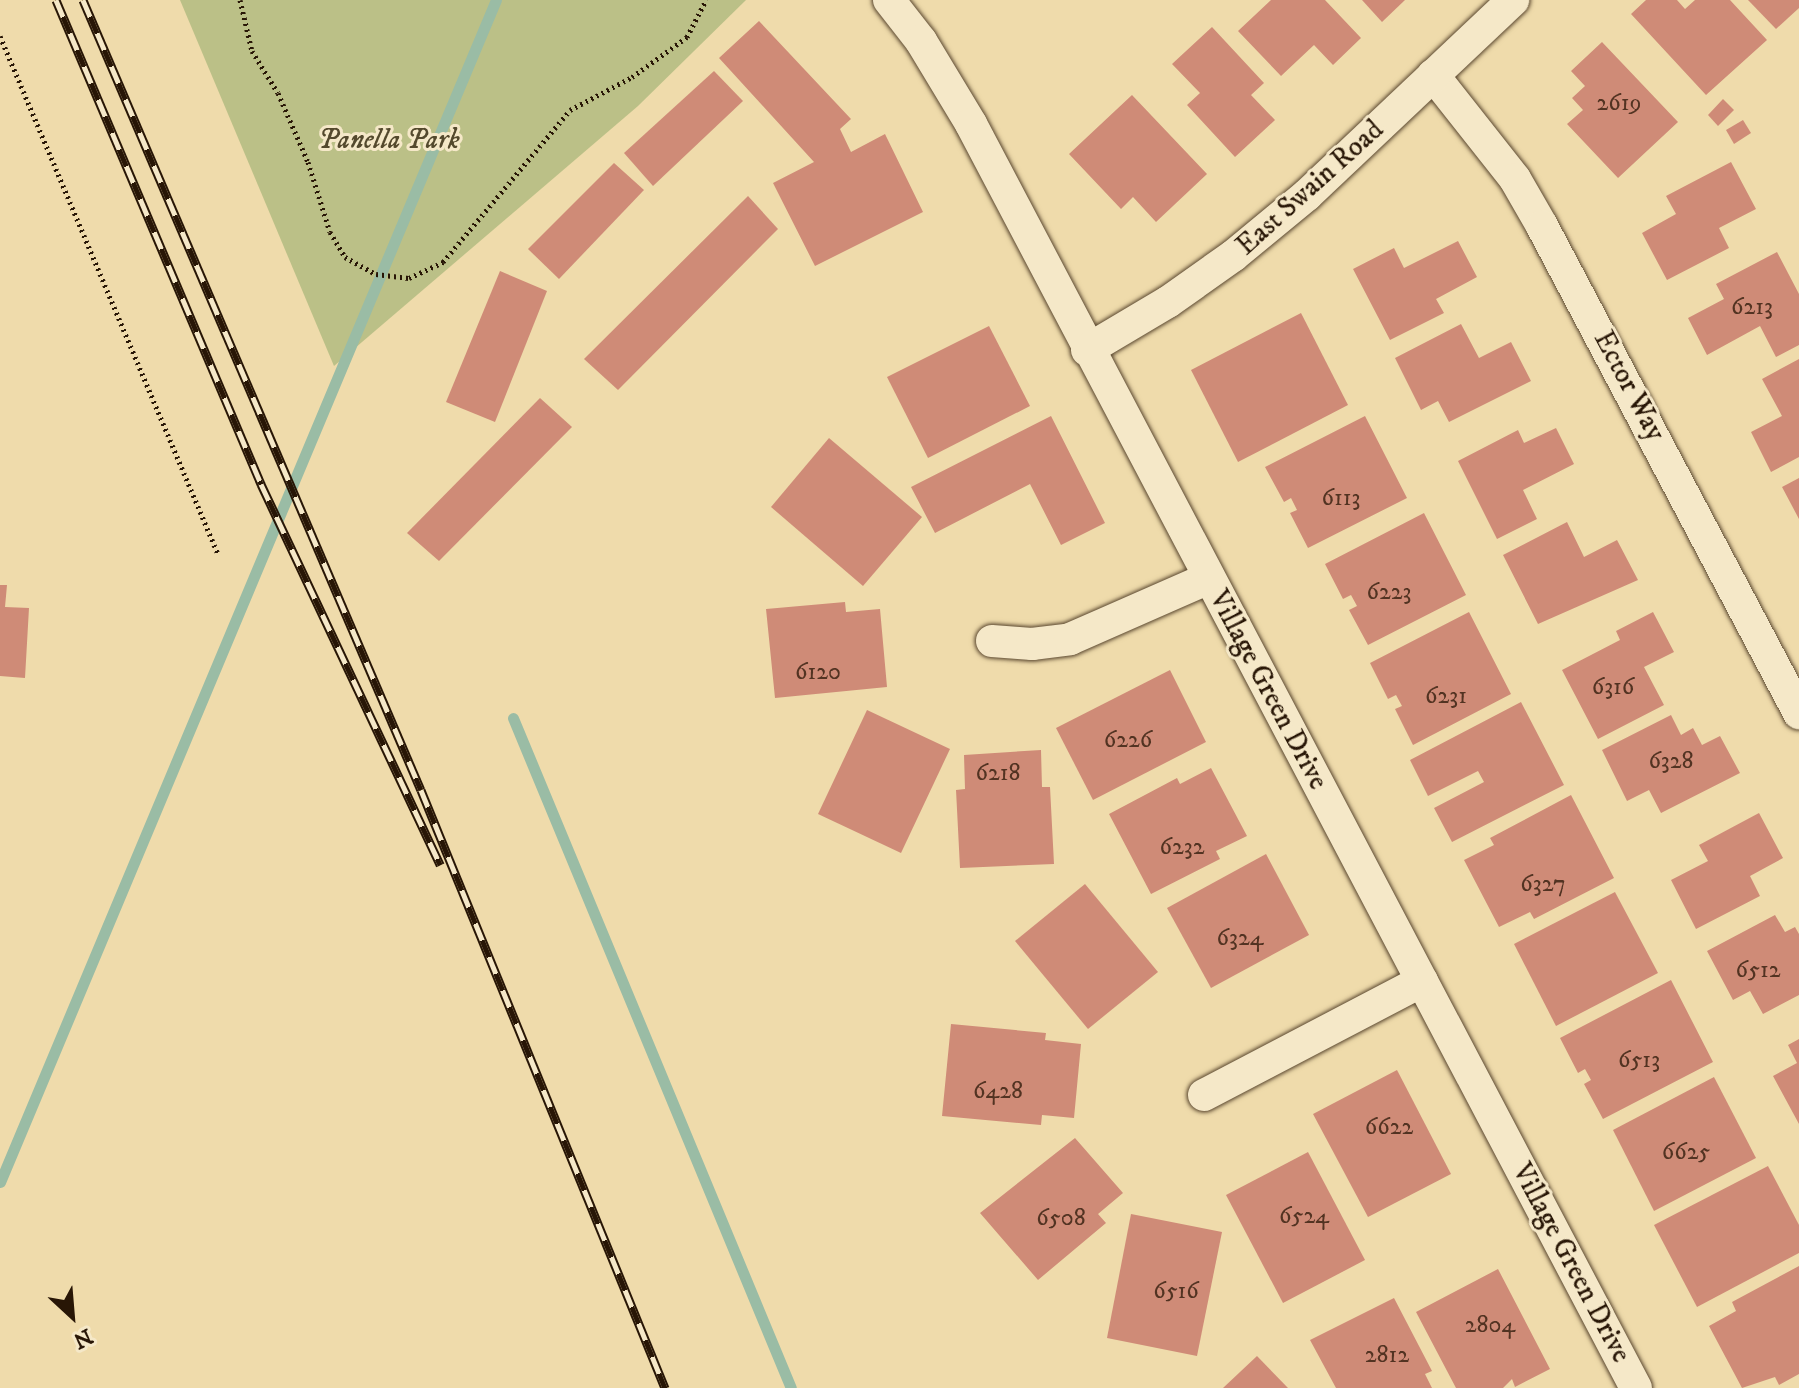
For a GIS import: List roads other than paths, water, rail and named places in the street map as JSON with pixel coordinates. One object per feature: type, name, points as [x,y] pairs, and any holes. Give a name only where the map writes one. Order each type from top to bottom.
[{"type":"street","name":"Village Green Drive","points":[[889,0],[921,41],[971,124],[1087,350],[1636,1388]]},
{"type":"street","name":"East Swain Road","points":[[1087,350],[1168,302],[1233,256],[1307,195],[1513,0]]},
{"type":"street","name":"Ector Way","points":[[1433,75],[1515,179],[1542,226],[1799,713]]},
{"type":"street","points":[[992,641],[1032,644],[1070,639],[1209,578]]},
{"type":"street","points":[[1204,1095],[1422,981]]},
{"type":"waterway","points":[[0,1182],[496,0]]},
{"type":"waterway","points":[[513,718],[791,1388]]},
{"type":"railway","points":[[56,0],[261,484],[440,865]]},
{"type":"railway","points":[[83,0],[421,790],[665,1388]]},
{"type":"park label","name":"Panella Park","points":[[389,140]]}]
